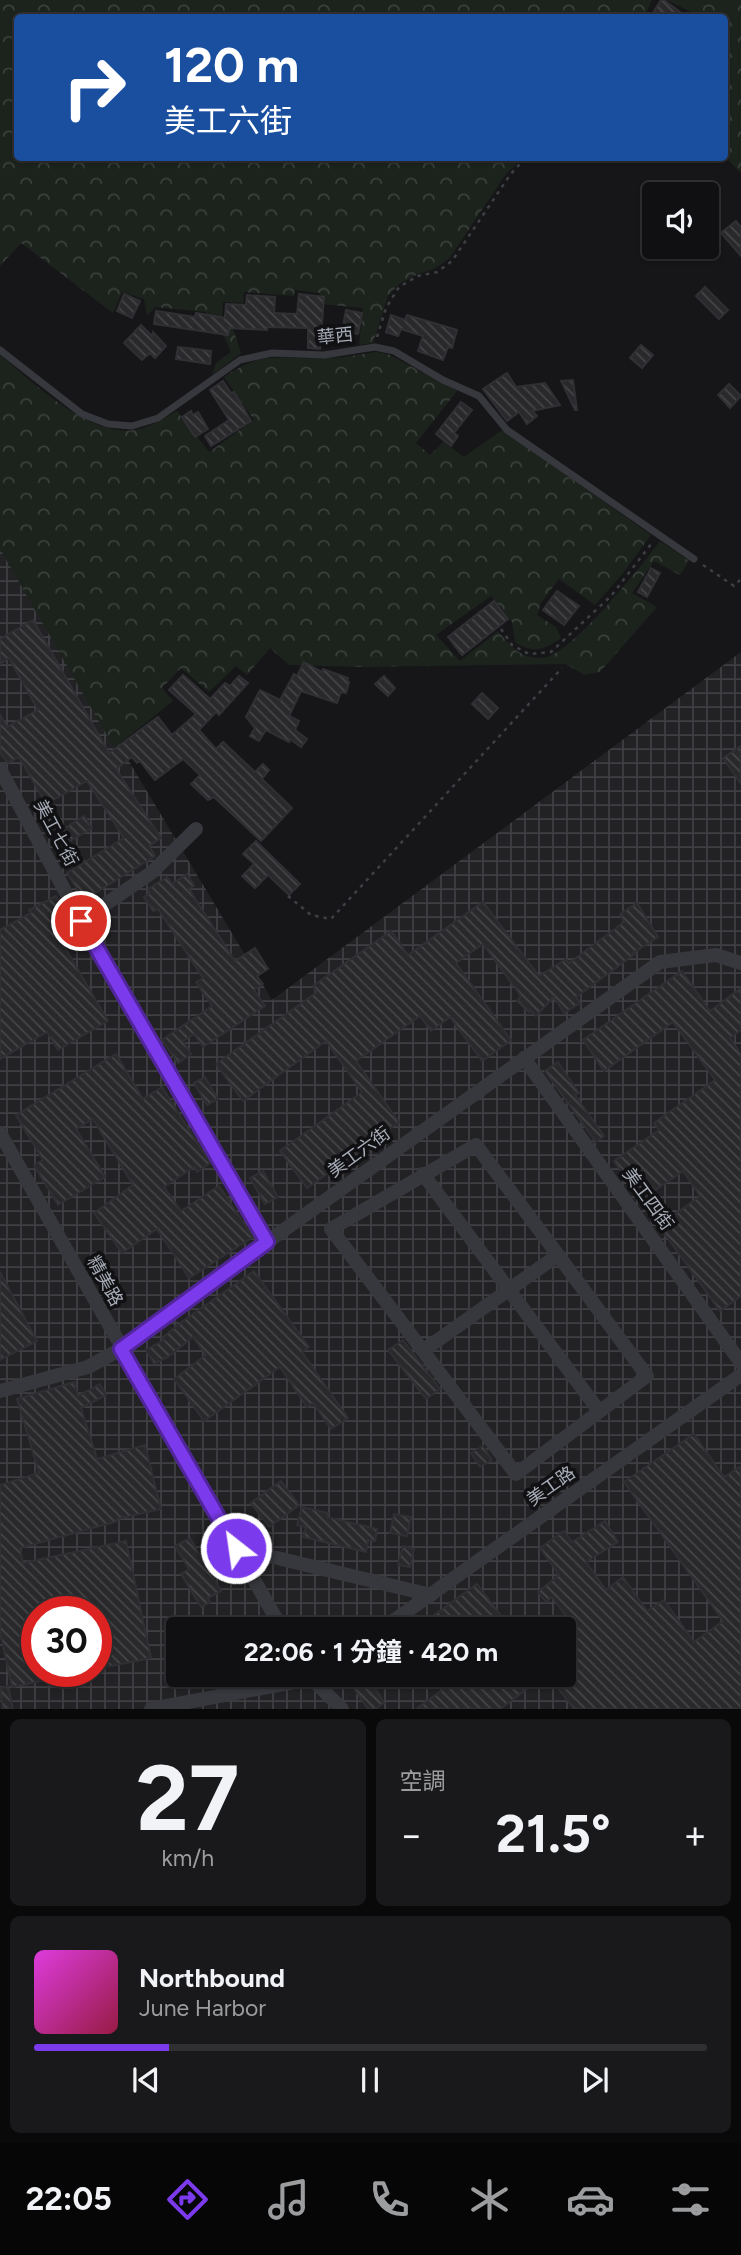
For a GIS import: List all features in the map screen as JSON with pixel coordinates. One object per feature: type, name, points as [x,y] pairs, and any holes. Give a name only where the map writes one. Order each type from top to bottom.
[{"type":"street","name":"美工七街","points":[[0,769],[81,921],[267,1242]]},
{"type":"street","points":[[81,921],[151,873],[196,829]]},
{"type":"street","name":"美工六街","points":[[0,1391],[88,1367],[121,1349],[660,962],[716,955],[741,963]]},
{"type":"street","name":"美工四街","points":[[524,1058],[741,1363]]},
{"type":"street","name":"精美路","points":[[0,1132],[275,1617]]},
{"type":"street","points":[[476,1145],[647,1376],[516,1474],[331,1228],[424,1174],[476,1145]]},
{"type":"street","points":[[424,1174],[599,1411]]},
{"type":"street","points":[[424,1350],[558,1255]]},
{"type":"street","name":"美工路","points":[[399,1617],[741,1374]]},
{"type":"street","points":[[236,1548],[431,1595]]},
{"type":"street","points":[[151,1709],[258,1687]]},
{"type":"street","points":[[322,1687],[342,1709]]},
{"type":"lane","name":"華西","points":[[0,350],[82,414],[108,424],[132,426],[158,418],[240,359],[272,353],[324,355],[375,347],[394,351],[443,380],[479,396],[507,430],[694,559]]},
{"type":"path","points":[[375,347],[386,308],[399,287],[418,276],[437,272],[452,261],[509,174],[522,161]]},
{"type":"path","points":[[501,629],[512,645],[530,654],[551,652],[611,596],[659,534]]},
{"type":"path","points":[[694,559],[734,586],[741,579]]},
{"type":"path","points":[[288,896],[311,915],[331,919],[562,668]]},
{"type":"shaded area","points":[[0,546],[272,1000],[741,652],[741,1709],[0,1709]]},
{"type":"green space","points":[[0,0],[652,0],[646,14],[14,14],[14,161],[519,161],[506,174],[449,259],[434,269],[399,284],[388,296],[373,343],[359,345],[363,308],[321,304],[320,293],[295,290],[294,296],[244,292],[243,303],[223,302],[222,317],[234,331],[241,353],[212,375],[216,363],[231,352],[223,334],[208,328],[206,312],[155,307],[147,316],[144,299],[122,292],[113,313],[21,243],[0,266]]},
{"type":"green space","points":[[667,0],[741,0],[741,173],[728,160],[728,14],[695,14]]},
{"type":"green space","points":[[377,352],[390,355],[457,391],[416,443],[430,455],[443,442],[464,457],[502,430],[651,535],[595,605],[559,579],[541,603],[537,615],[556,627],[561,638],[544,648],[528,648],[515,642],[512,622],[491,596],[436,635],[460,661],[498,631],[522,654],[542,658],[555,653],[605,608],[660,541],[689,561],[680,575],[654,561],[632,593],[657,607],[600,672],[584,675],[566,664],[362,667],[289,665],[270,648],[247,675],[236,666],[209,692],[181,668],[162,688],[173,701],[114,748],[0,549],[0,355],[67,408],[106,427],[125,431],[143,428],[177,411],[209,452],[254,420],[224,377],[239,368],[263,359],[334,358]]},
{"type":"building","points":[[661,0],[664,0],[683,14],[658,14],[654,11]]},
{"type":"building","points":[[736,221],[741,227],[741,256],[721,233]]},
{"type":"building","points":[[705,287],[728,310],[719,319],[696,296]]},
{"type":"building","points":[[124,294],[140,301],[132,318],[117,311]]},
{"type":"building","points":[[299,294],[324,297],[320,349],[308,348],[308,328],[229,328],[228,335],[154,324],[156,311],[225,318],[226,304],[246,305],[247,295],[275,297],[274,313],[297,314]]},
{"type":"building","points":[[346,310],[362,313],[358,334],[342,332]]},
{"type":"building","points":[[391,315],[405,320],[407,315],[457,330],[452,348],[448,347],[443,360],[418,351],[423,336],[401,329],[398,336],[386,332]]},
{"type":"building","points":[[141,325],[152,336],[153,332],[166,346],[155,358],[150,353],[142,360],[124,343]]},
{"type":"building","points":[[641,345],[653,355],[642,368],[630,358]]},
{"type":"building","points":[[178,347],[211,351],[210,364],[176,359]]},
{"type":"building","points":[[507,373],[516,387],[545,383],[560,405],[532,411],[537,416],[527,424],[519,412],[507,421],[483,389]]},
{"type":"building","points":[[573,380],[577,410],[561,381]]},
{"type":"building","points":[[223,381],[231,393],[234,392],[251,421],[211,446],[205,436],[229,420],[210,390]]},
{"type":"building","points":[[729,384],[741,396],[730,408],[718,395]]},
{"type":"building","points":[[461,402],[472,410],[454,433],[458,436],[451,446],[436,434]]},
{"type":"building","points":[[191,411],[193,415],[198,412],[208,429],[195,437],[182,417]]},
{"type":"building","points":[[651,568],[660,573],[647,597],[638,592]]},
{"type":"building","points":[[557,591],[579,606],[564,625],[543,610]]},
{"type":"building","points":[[494,601],[508,619],[462,655],[448,637]]},
{"type":"building","points":[[33,620],[109,753],[158,717],[172,735],[196,714],[169,690],[183,675],[210,699],[225,683],[230,686],[239,676],[248,683],[219,715],[216,712],[199,730],[216,749],[223,742],[255,772],[263,764],[269,770],[262,779],[292,808],[261,841],[214,797],[208,800],[191,784],[200,775],[183,759],[155,780],[140,761],[137,763],[132,757],[116,769],[161,838],[149,846],[155,856],[84,900],[67,873],[124,838],[87,781],[46,804],[19,757],[8,763],[0,753],[0,714],[7,727],[38,710],[9,658],[0,664],[0,639]]},
{"type":"building","points":[[304,662],[322,672],[323,669],[348,678],[346,693],[341,692],[337,703],[301,691],[289,716],[299,721],[295,730],[307,739],[301,747],[290,739],[289,742],[266,730],[259,741],[250,736],[255,728],[246,717],[260,690],[280,700]]},
{"type":"building","points":[[384,676],[395,688],[388,696],[375,684]]},
{"type":"building","points":[[482,693],[498,708],[488,719],[472,704]]},
{"type":"building","points":[[741,746],[741,784],[723,758]]},
{"type":"building","points":[[84,816],[92,828],[67,843],[60,831]]},
{"type":"building","points":[[256,841],[300,884],[289,895],[268,875],[255,888],[242,876],[254,864],[243,854]]},
{"type":"building","points":[[187,874],[194,886],[189,889],[235,961],[255,948],[268,969],[257,976],[263,984],[254,990],[265,1006],[203,1047],[194,1034],[183,1041],[191,1054],[178,1063],[162,1040],[212,1006],[196,982],[203,978],[158,909],[153,911],[144,897],[150,893],[148,889],[167,877],[172,884]]},
{"type":"building","points":[[56,896],[69,918],[53,927],[108,1021],[58,1050],[47,1032],[0,1059],[0,930]]},
{"type":"building","points":[[483,902],[539,976],[566,959],[569,963],[624,922],[620,914],[637,903],[658,937],[576,997],[580,1003],[564,1013],[554,997],[536,1016],[530,1010],[529,1012],[517,1001],[521,996],[483,944],[456,963],[511,1040],[482,1061],[450,1017],[431,1031],[420,1016],[356,1061],[399,1122],[307,1188],[280,1151],[362,1092],[326,1041],[243,1101],[216,1064],[317,992],[313,986],[391,931],[408,955]]},
{"type":"building","points":[[682,971],[710,1011],[741,988],[741,1030],[730,1038],[741,1054],[741,1296],[720,1311],[659,1226],[700,1196],[683,1171],[641,1200],[614,1161],[659,1130],[654,1123],[715,1080],[673,1022],[604,1071],[583,1040]]},
{"type":"building","points":[[116,1054],[143,1099],[162,1087],[210,1163],[197,1172],[194,1167],[164,1187],[181,1211],[219,1186],[253,1237],[189,1278],[157,1229],[122,1253],[94,1213],[133,1185],[93,1119],[76,1129],[105,1177],[58,1205],[34,1165],[43,1160],[16,1115]]},
{"type":"building","points":[[558,1062],[579,1093],[575,1095],[604,1136],[596,1142],[545,1071]]},
{"type":"building","points":[[205,1077],[218,1099],[207,1105],[194,1083]]},
{"type":"building","points":[[263,1171],[278,1197],[265,1204],[250,1178]]},
{"type":"building","points":[[254,1271],[309,1347],[302,1352],[348,1418],[331,1429],[313,1403],[307,1407],[280,1367],[204,1421],[174,1379],[206,1355],[193,1337],[168,1357],[154,1364],[146,1350],[164,1340],[162,1338],[183,1321]]},
{"type":"building","points":[[0,1272],[37,1341],[0,1360]]},
{"type":"building","points":[[403,1340],[440,1389],[426,1399],[388,1350]]},
{"type":"building","points":[[74,1382],[78,1396],[100,1384],[106,1395],[81,1408],[97,1459],[145,1445],[161,1509],[20,1548],[23,1563],[126,1541],[151,1658],[112,1666],[112,1596],[21,1596],[21,1685],[12,1687],[0,1632],[0,1485],[39,1473],[17,1399]]},
{"type":"building","points":[[694,1434],[724,1477],[741,1466],[741,1709],[574,1709],[557,1687],[576,1687],[576,1617],[562,1617],[565,1615],[552,1597],[546,1602],[538,1592],[559,1575],[540,1548],[564,1531],[572,1542],[605,1521],[618,1542],[586,1562],[606,1590],[623,1577],[647,1611],[664,1600],[694,1642],[723,1621],[624,1482]]},
{"type":"building","points":[[483,1446],[492,1460],[480,1467],[471,1453]]},
{"type":"building","points":[[281,1481],[299,1505],[269,1527],[251,1503]]},
{"type":"building","points":[[302,1507],[328,1513],[327,1517],[377,1529],[375,1541],[368,1540],[366,1552],[303,1537],[306,1527],[297,1525]]},
{"type":"building","points":[[394,1514],[411,1517],[407,1536],[390,1533]]},
{"type":"building","points":[[190,1538],[221,1591],[208,1598],[210,1602],[201,1607],[181,1574],[189,1569],[175,1546]]},
{"type":"building","points":[[403,1546],[414,1549],[410,1567],[398,1565]]},
{"type":"building","points":[[477,1584],[502,1617],[432,1617]]},
{"type":"building","points":[[8,1686],[13,1709],[3,1709],[0,1688]]},
{"type":"building","points":[[353,1687],[374,1687],[384,1703],[375,1709],[368,1709]]},
{"type":"building","points":[[446,1687],[530,1687],[500,1709],[416,1709]]},
{"type":"route","points":[[81,921],[267,1242],[121,1349],[236,1548]]}]
